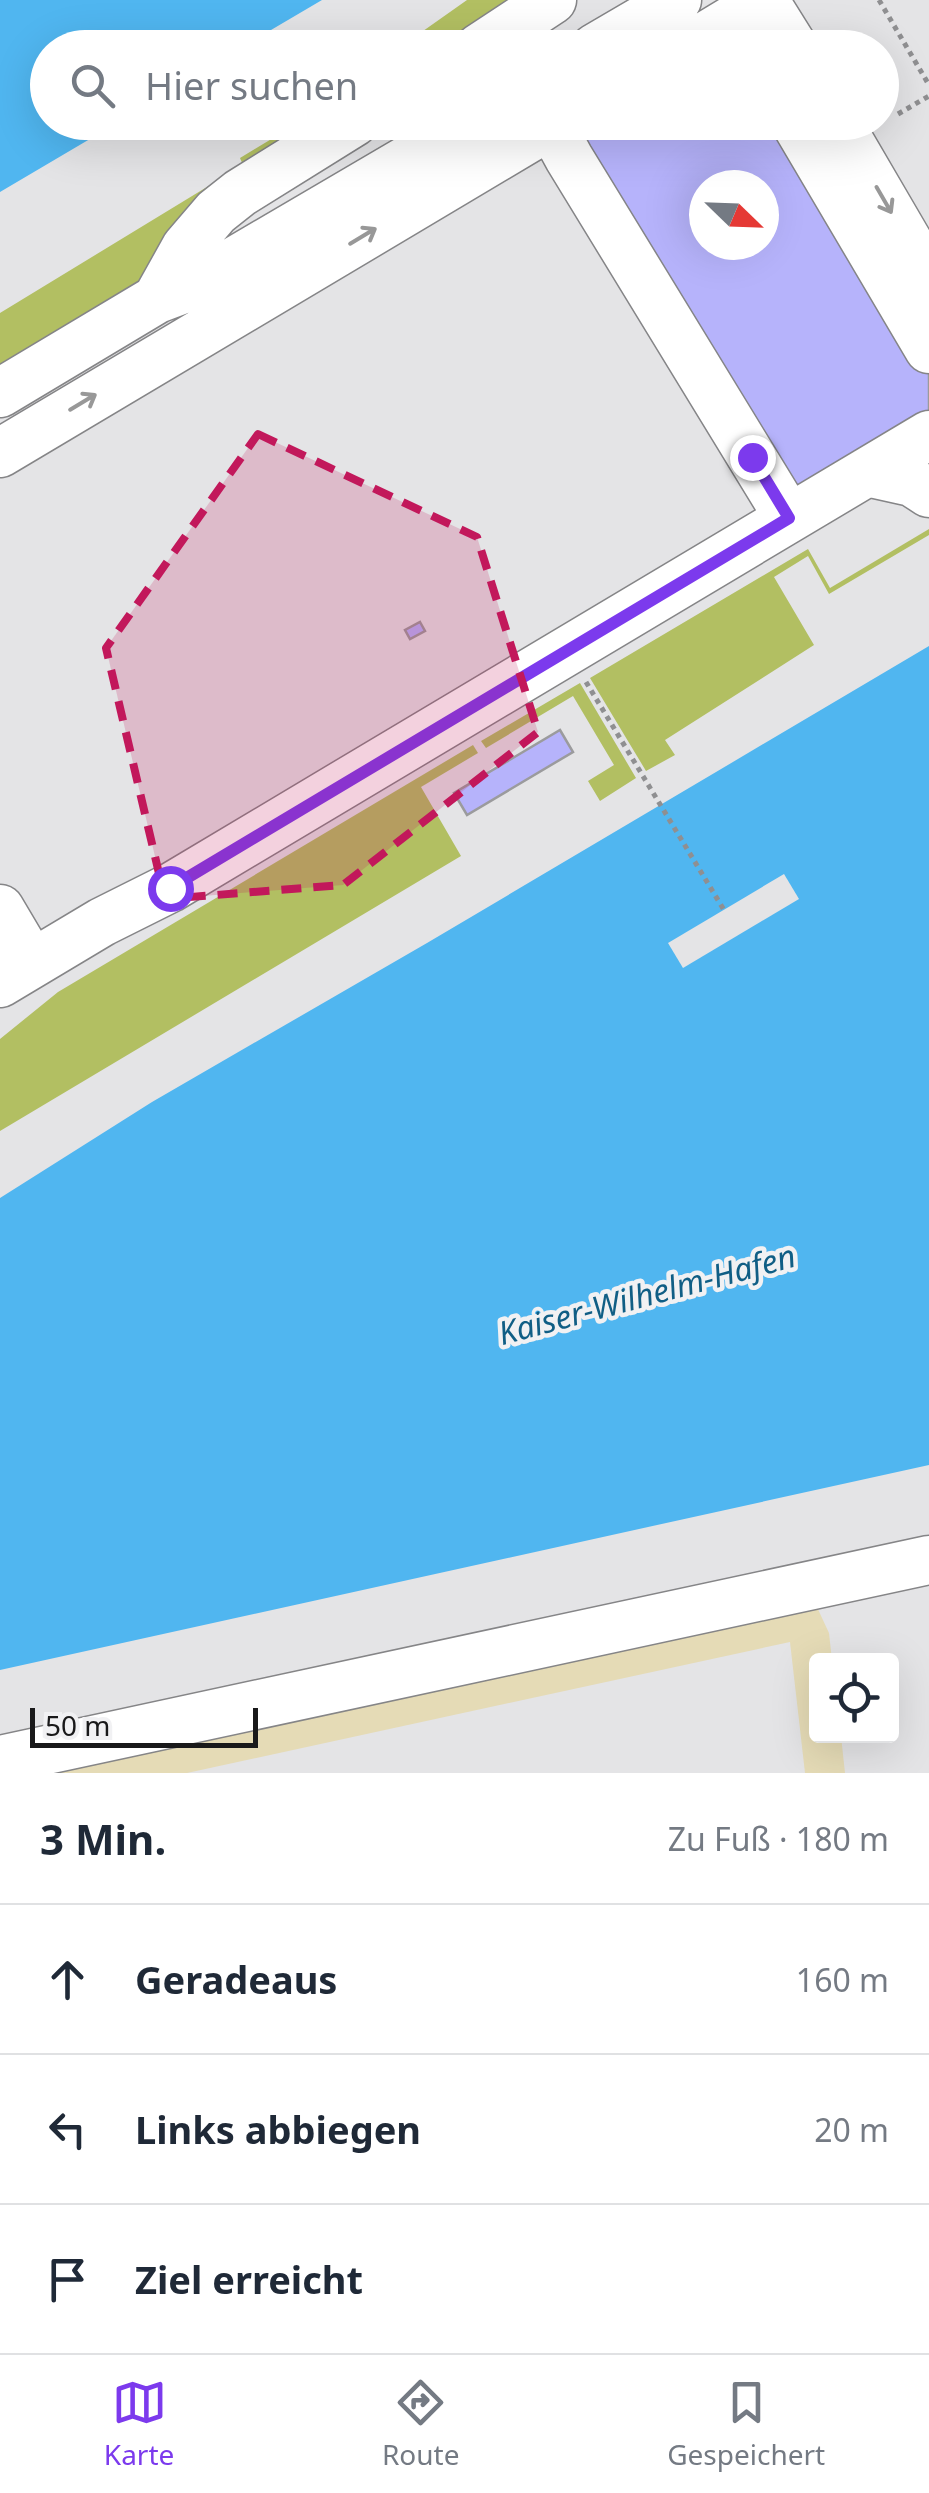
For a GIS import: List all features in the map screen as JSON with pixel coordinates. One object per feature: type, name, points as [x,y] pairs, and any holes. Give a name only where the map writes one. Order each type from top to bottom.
[{"type":"lane","points":[[625,30],[676,0]]},
{"type":"lane","points":[[658,30],[700,0]]},
{"type":"lane","points":[[764,0],[783,30]]},
{"type":"lane","points":[[717,30],[734,20],[740,30]]},
{"type":"lane","points":[[172,272],[216,212],[326,140]]},
{"type":"lane","points":[[0,393],[366,140]]},
{"type":"lane","points":[[172,272],[397,140]]},
{"type":"lane","points":[[172,272],[194,285],[441,140]]},
{"type":"lane","points":[[0,452],[526,140]]},
{"type":"lane","points":[[563,140],[789,518]]},
{"type":"lane","points":[[806,140],[929,349]]},
{"type":"lane","points":[[848,140],[929,278]]},
{"type":"lane","points":[[0,909],[16,973],[187,878],[929,436]]},
{"type":"lane","points":[[867,472],[912,482],[929,494]]},
{"type":"lane","points":[[0,1760],[929,1560]]},
{"type":"path","points":[[878,0],[896,30]]},
{"type":"path","points":[[899,35],[929,85]]},
{"type":"path","points":[[899,113],[929,96]]},
{"type":"path","points":[[580,672],[724,910]]},
{"type":"highlighted area","points":[[258,434],[477,537],[538,732],[343,885],[165,899],[106,648]]},
{"type":"green space","points":[[467,0],[528,0],[485,30],[424,30]]},
{"type":"green space","points":[[270,140],[319,140],[163,266],[0,378],[0,313],[243,165],[240,158]]},
{"type":"green space","points":[[929,529],[929,535],[829,594],[808,556],[774,577],[814,645],[665,740],[675,755],[646,771],[590,678],[808,549],[830,588]]},
{"type":"green space","points":[[580,683],[636,778],[600,801],[588,781],[614,765],[573,696],[486,748],[481,741]]},
{"type":"green space","points":[[473,745],[478,753],[421,787],[461,856],[0,1131],[0,1039],[58,992]]},
{"type":"sand","points":[[816,1605],[829,1633],[831,1653],[809,1653],[809,1743],[842,1743],[845,1773],[805,1773],[790,1642],[187,1773],[13,1773]]},
{"type":"water","points":[[0,0],[322,0],[271,30],[30,30],[30,140],[88,140],[0,192]]},
{"type":"water","name":"Kaiser-Wilhelm-Hafen","points":[[929,646],[929,1465],[0,1670],[0,1198],[152,1102]]},
{"type":"pier","points":[[784,874],[799,899],[683,968],[668,943]]},
{"type":"building","points":[[586,140],[831,140],[929,307],[929,461],[816,528]]},
{"type":"building","points":[[420,622],[425,631],[410,639],[405,630]]},
{"type":"building","points":[[560,730],[573,752],[467,815],[454,793]]},
{"type":"route","points":[[170,888],[789,518],[752,457]]}]
